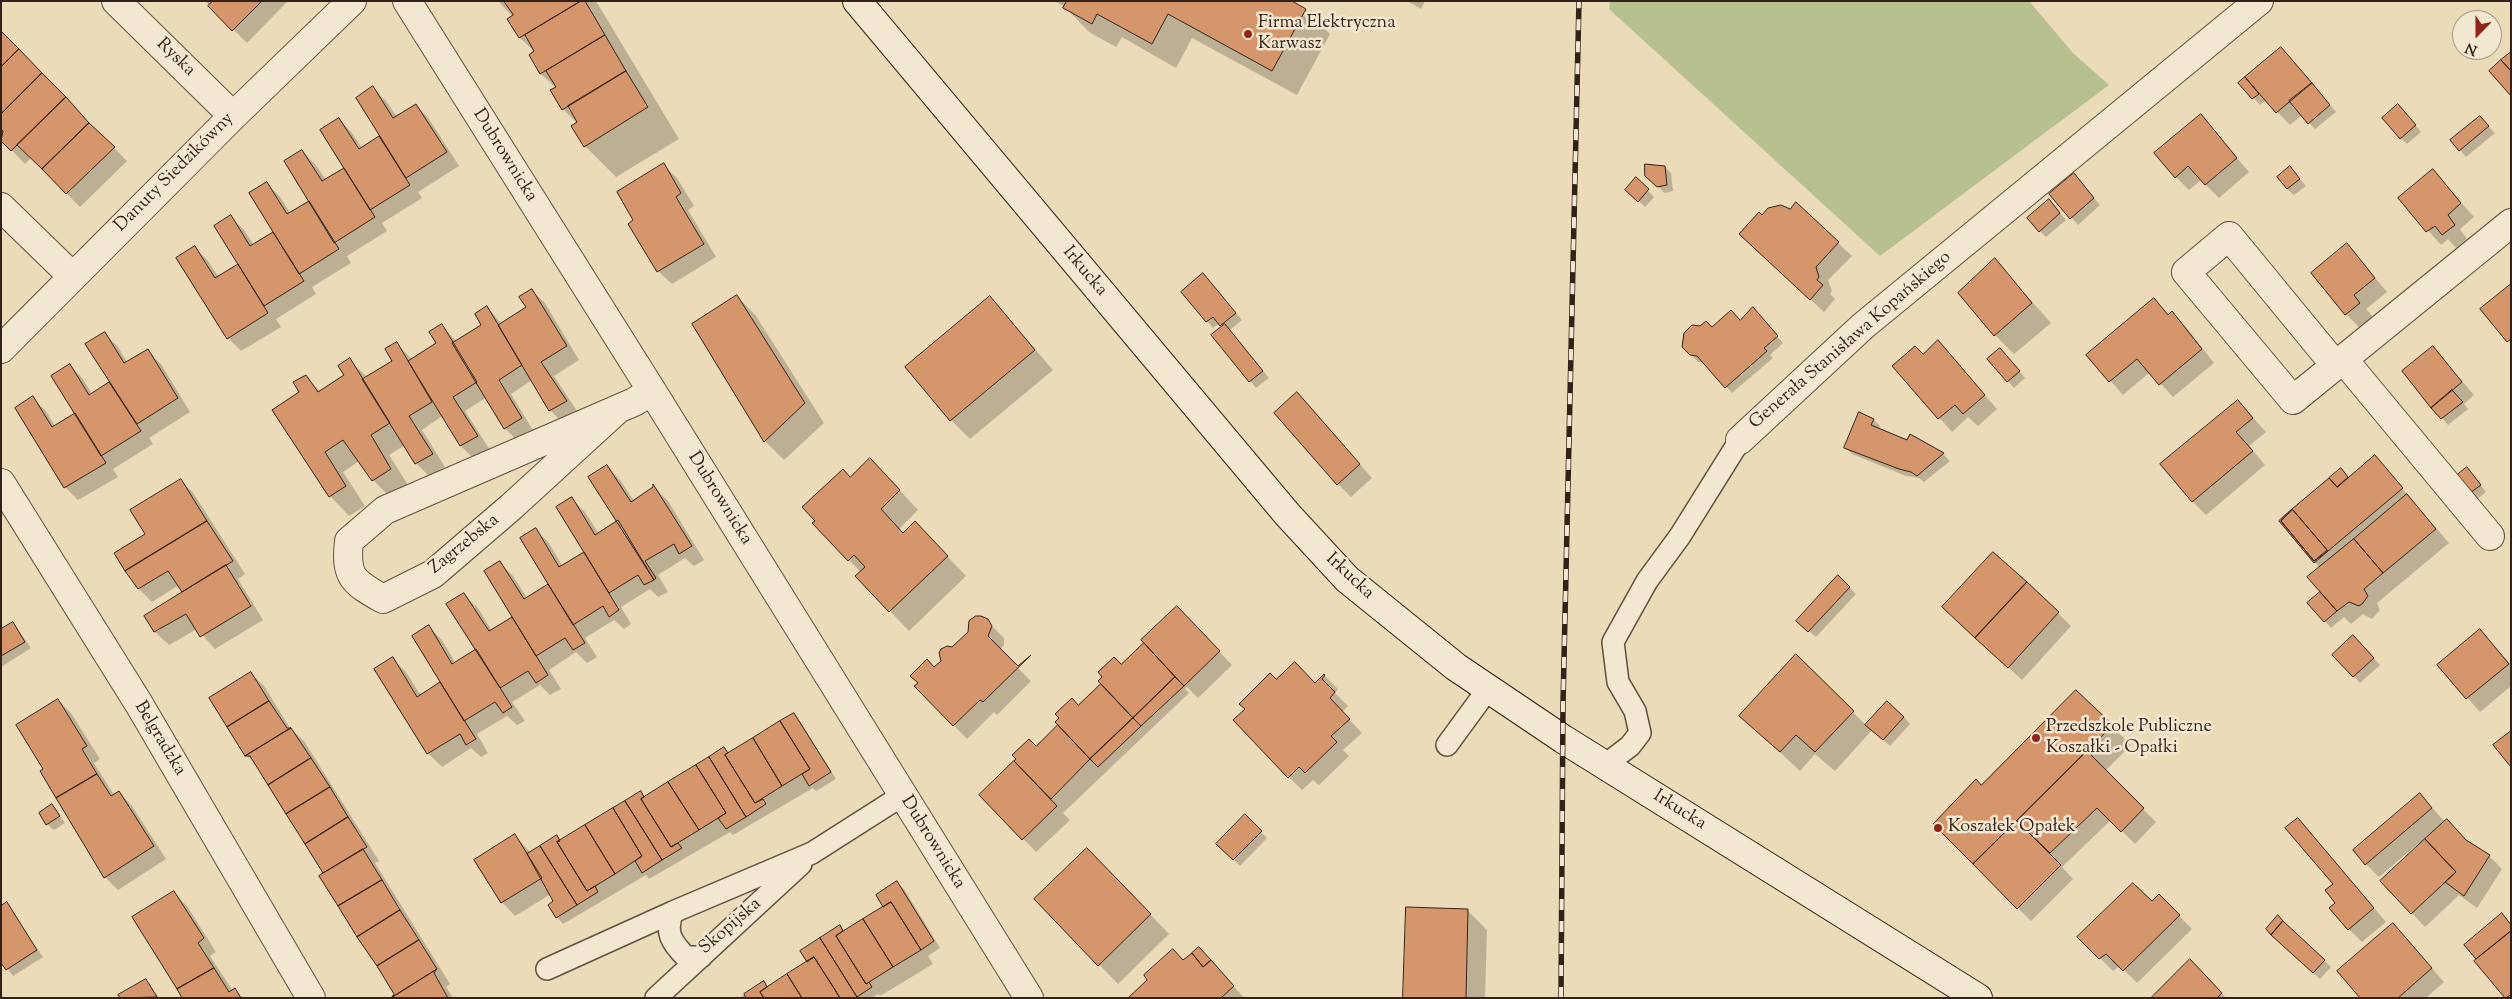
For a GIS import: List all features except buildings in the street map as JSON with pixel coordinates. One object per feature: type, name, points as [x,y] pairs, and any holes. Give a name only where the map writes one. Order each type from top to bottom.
[{"type":"street","name":"Ryska","points":[[116,1],[234,116]]},
{"type":"street","name":"Danuty Siedzikówny","points":[[1,348],[352,1]]},
{"type":"street","name":"Dubrownicka","points":[[407,1],[1029,998]]},
{"type":"street","name":"Irkucka","points":[[857,1],[1300,528],[1347,579],[1456,667],[1488,689],[1605,765],[1978,998]]},
{"type":"street","name":"Generała Stanisława Kopańskiego","points":[[1740,440],[1863,326],[2259,1]]},
{"type":"street","points":[[1,207],[72,276]]},
{"type":"street","points":[[2490,536],[2339,362],[2229,236],[2186,272],[2293,400],[2339,362],[2511,223]]},
{"type":"street","name":"Zagrzebska","points":[[617,410],[511,507],[433,574],[383,598],[358,585],[347,563],[349,541],[385,510],[617,410],[652,391]]},
{"type":"street","name":"Belgradzka","points":[[1,483],[139,704],[311,998]]},
{"type":"lane","name":"Generała Stanisława Kopańskiego","points":[[1605,765],[1630,746],[1640,733],[1635,711],[1618,682],[1613,642],[1647,582],[1680,536],[1740,440]]},
{"type":"lane","points":[[1447,745],[1488,689]]},
{"type":"lane","name":"Skopijska","points":[[812,853],[701,957],[686,957],[673,944],[668,923],[673,912],[812,853],[903,795]]},
{"type":"lane","points":[[547,969],[673,912]]},
{"type":"lane","points":[[656,998],[701,957]]},
{"type":"green space","points":[[1610,1],[2029,1],[2073,53],[2109,85],[1880,256],[1609,9]]},
{"type":"railway","points":[[1561,998],[1563,704],[1579,1]]},
{"type":"place","name":"Firma Elektryczna Karwasz","points":[[1248,34]]},
{"type":"place","name":"Przedszkole Publiczne Koszałki - Opałki","points":[[2036,738]]},
{"type":"place","name":"Koszałek Opałek","points":[[1938,828]]}]
